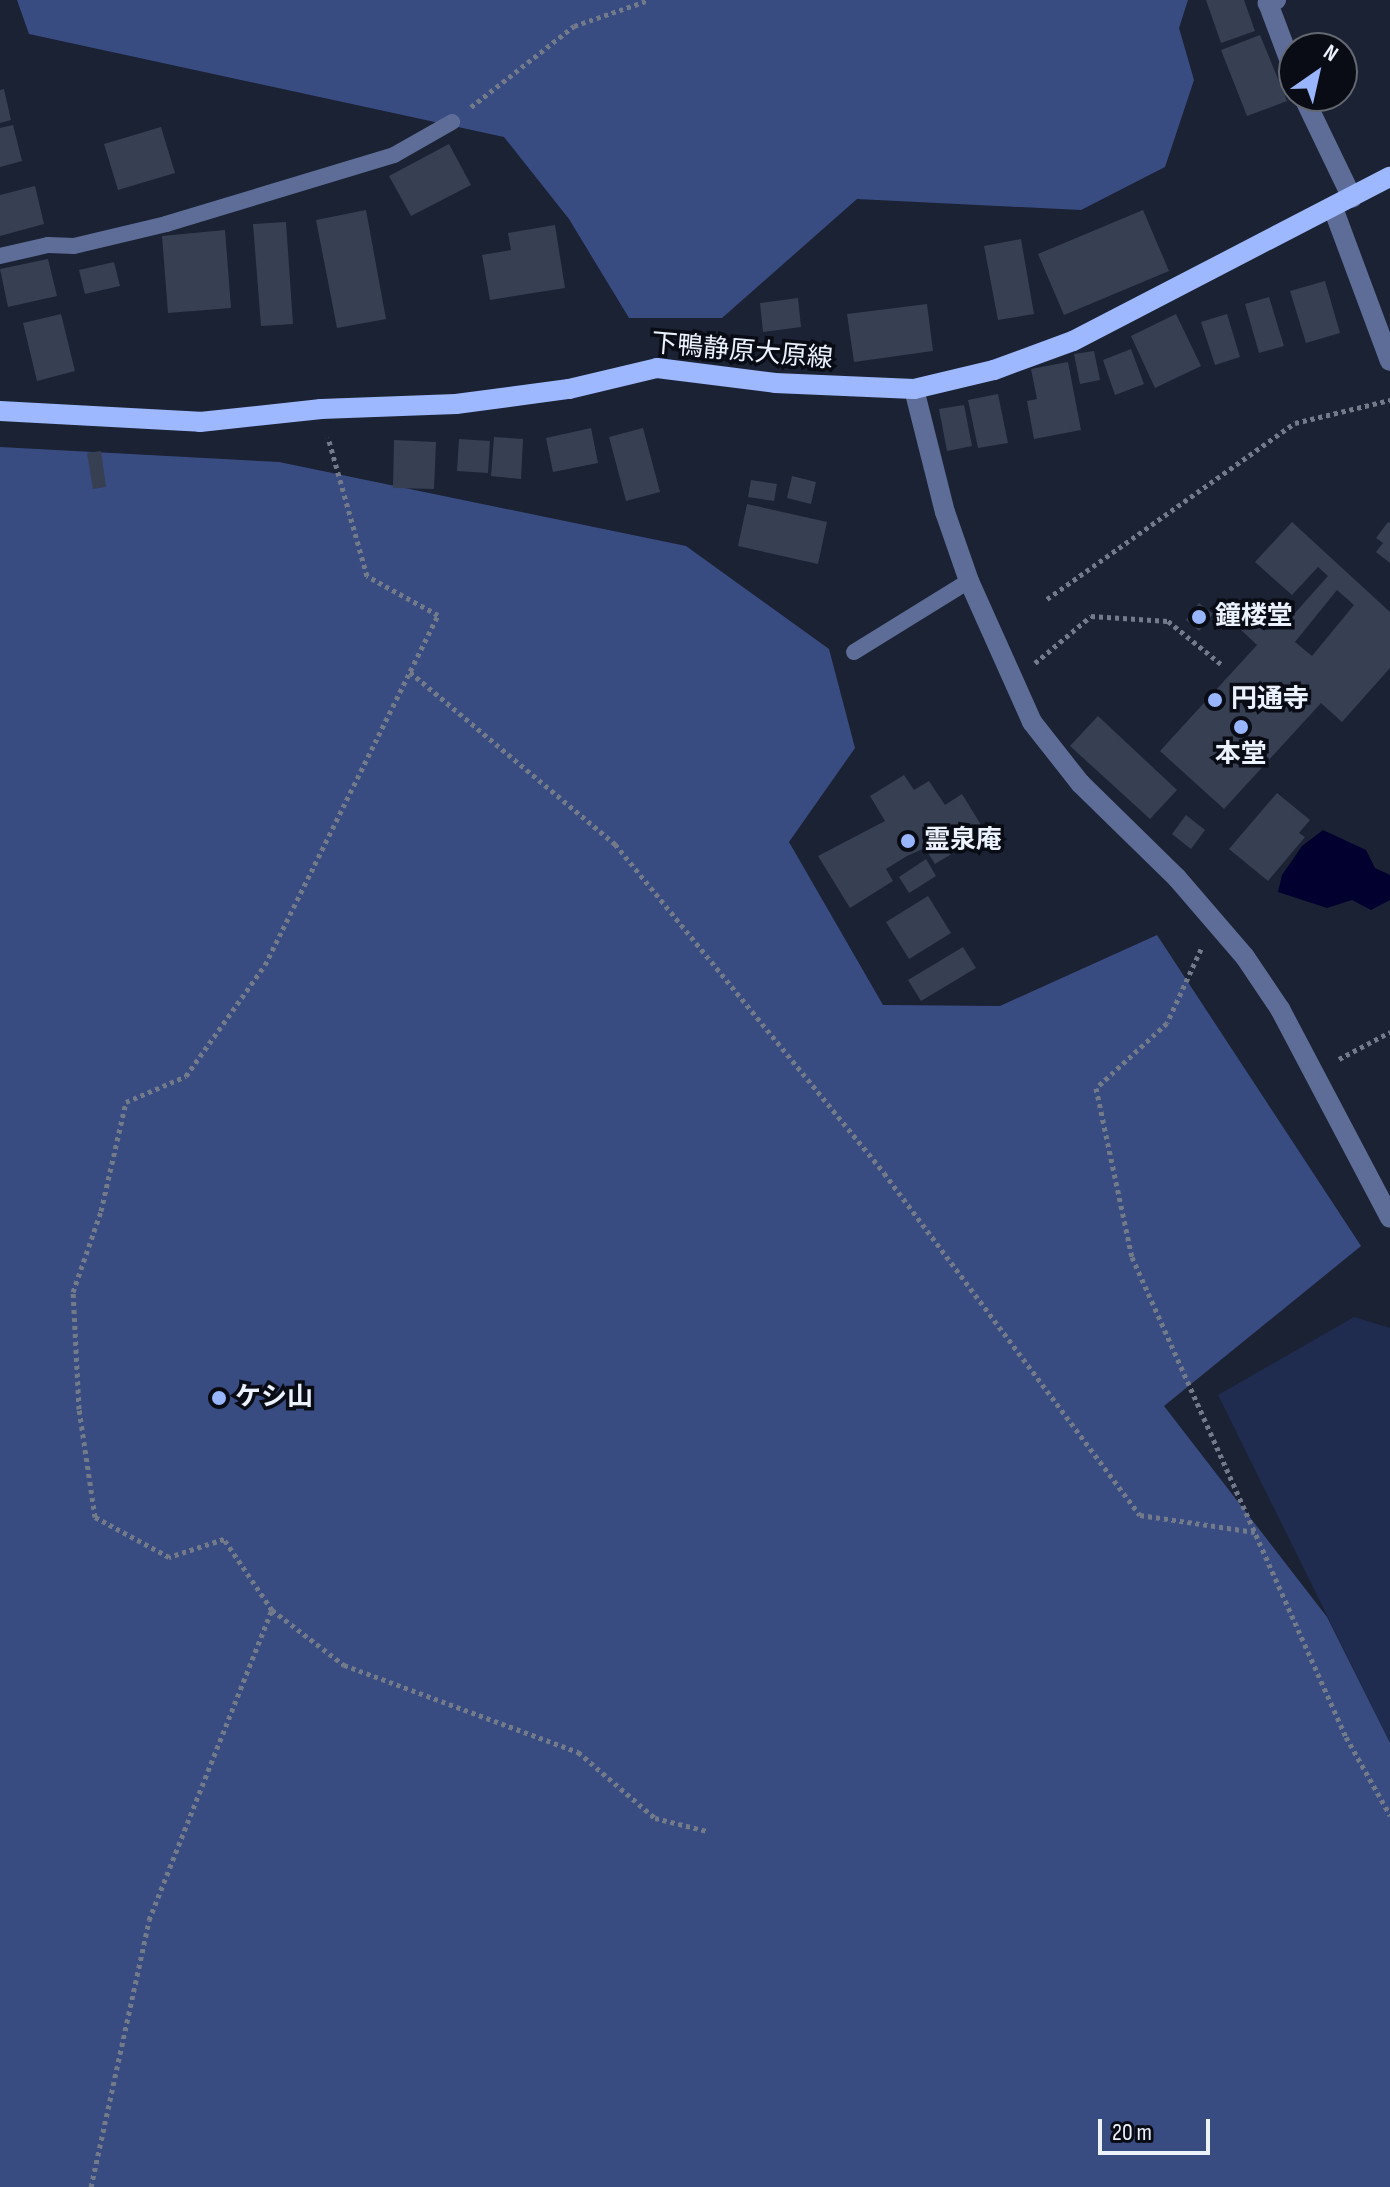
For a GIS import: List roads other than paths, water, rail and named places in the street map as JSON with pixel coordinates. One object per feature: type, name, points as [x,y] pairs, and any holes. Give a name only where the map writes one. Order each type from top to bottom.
[{"type":"main road","name":"下鴨静原大原線","points":[[0,411],[200,422],[321,409],[456,404],[569,389],[657,368],[775,383],[914,389],[994,370],[1073,341],[1390,177]]},
{"type":"street","points":[[1271,1],[1281,32]]},
{"type":"street","points":[[1311,112],[1352,198]]},
{"type":"street","points":[[1333,208],[1390,361]]},
{"type":"street","points":[[914,389],[969,581],[1011,684],[1032,722],[1080,783],[1214,919],[1280,1009],[1390,1218]]},
{"type":"lane","points":[[0,256],[48,245],[74,246],[166,224],[394,155],[452,122]]},
{"type":"lane","points":[[854,652],[969,581]]},
{"type":"place","name":"鐘楼堂","points":[[1199,617]]},
{"type":"place","name":"円通寺","points":[[1215,700]]},
{"type":"place","name":"本堂","points":[[1241,727]]},
{"type":"place","name":"霊泉庵","points":[[908,841]]},
{"type":"place","name":"ケシ山","points":[[219,1398]]}]
